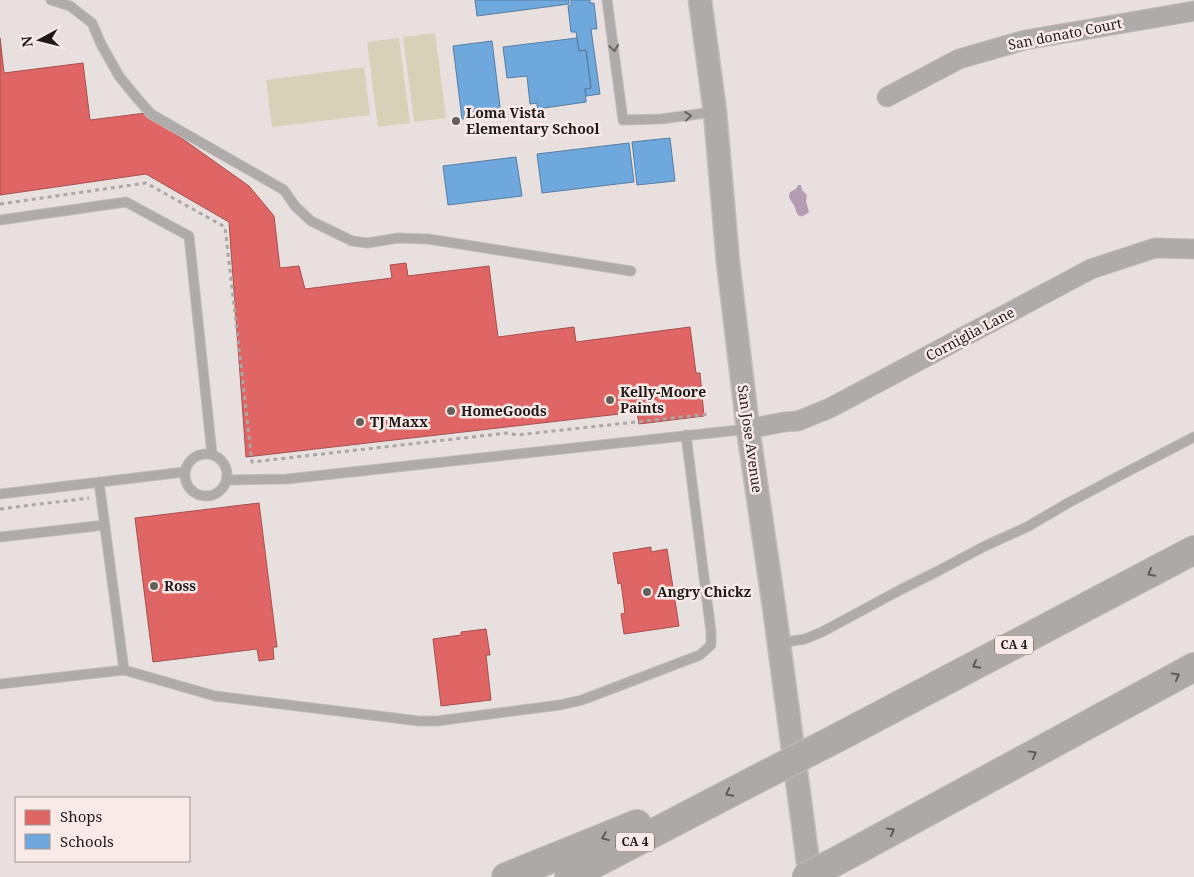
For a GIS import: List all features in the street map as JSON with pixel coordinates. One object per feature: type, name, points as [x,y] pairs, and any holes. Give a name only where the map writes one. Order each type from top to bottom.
[{"type":"highway","name":"CA 4","points":[[570,877],[1194,550]]},
{"type":"highway","points":[[808,877],[1194,666]]},
{"type":"highway","points":[[506,877],[661,815],[701,808]]},
{"type":"street","name":"San Jose Avenue","points":[[700,0],[715,112],[728,262],[748,429],[779,643],[808,877]]},
{"type":"street","name":"San donato Court","points":[[887,97],[959,59],[1025,40],[1194,11]]},
{"type":"street","name":"Corniglia Lane","points":[[748,429],[798,421],[830,408],[1091,269],[1155,248],[1194,249]]},
{"type":"lane","points":[[51,0],[70,6],[92,23],[101,44],[119,76],[151,114],[284,190],[294,206],[311,221],[352,241],[367,243],[398,238],[428,239],[631,271]]},
{"type":"lane","points":[[607,0],[623,120],[661,119],[715,112]]},
{"type":"lane","points":[[0,220],[126,202],[189,236],[212,454]]},
{"type":"lane","points":[[227,480],[287,480],[748,429]]},
{"type":"lane","points":[[0,684],[124,670],[215,696],[419,721],[437,721],[560,705],[582,700],[700,655],[710,645],[711,632],[686,435]]},
{"type":"lane","points":[[779,643],[805,638],[822,632],[985,546],[1027,527],[1076,498],[1194,438]]},
{"type":"lane","points":[[199,454],[212,454],[222,461],[227,473],[227,480],[219,492],[206,496],[198,495],[192,492],[188,486],[184,472],[189,461],[194,457],[199,454]]},
{"type":"lane","points":[[0,494],[184,472]]},
{"type":"lane","points":[[99,482],[124,670]]},
{"type":"lane","points":[[0,537],[105,525]]},
{"type":"path","points":[[0,204],[146,183],[225,227],[252,462],[508,432],[516,435],[709,414]]},
{"type":"path","points":[[0,509],[101,496]]},
{"type":"shaded area","points":[[435,33],[446,118],[414,122],[403,37]]},
{"type":"shaded area","points":[[399,38],[410,123],[378,127],[367,42]]},
{"type":"shaded area","points":[[364,67],[370,115],[272,127],[266,80]]},
{"type":"shaded area","points":[[798,185],[801,185],[802,190],[807,195],[806,201],[809,212],[802,216],[797,214],[789,197],[790,192],[796,189]]},
{"type":"building: Shops","points":[[0,38],[4,73],[83,63],[90,120],[146,113],[249,186],[274,216],[280,268],[299,266],[305,289],[392,278],[390,265],[406,263],[408,276],[489,266],[498,337],[574,327],[576,342],[690,327],[696,373],[700,373],[704,416],[639,424],[637,412],[246,457],[229,222],[146,174],[0,195]]},
{"type":"building: Shops","points":[[259,503],[277,647],[273,647],[274,659],[259,661],[257,649],[153,662],[135,518]]},
{"type":"building: Shops","points":[[651,547],[651,552],[667,549],[679,626],[624,634],[621,614],[625,613],[621,583],[618,584],[613,553]]},
{"type":"building: Shops","points":[[486,629],[490,655],[486,655],[491,700],[441,706],[433,639],[461,635],[461,632]]},
{"type":"building: Schools","points":[[475,0],[569,0],[569,4],[477,16]]},
{"type":"building: Schools","points":[[571,0],[590,0],[590,3],[594,3],[597,29],[591,29],[600,94],[586,96],[585,89],[591,88],[586,50],[579,51],[576,32],[571,32],[568,6],[571,5]]},
{"type":"building: Schools","points":[[577,38],[579,51],[586,50],[591,88],[585,89],[586,102],[537,109],[537,103],[530,104],[527,76],[507,78],[503,47]]},
{"type":"building: Schools","points":[[492,41],[501,115],[462,119],[453,46]]},
{"type":"building: Schools","points":[[670,138],[675,181],[637,185],[632,142]]},
{"type":"building: Schools","points":[[629,143],[634,182],[542,193],[537,154]]},
{"type":"building: Schools","points":[[516,157],[522,196],[448,205],[443,166]]},
{"type":"place","name":"Loma Vista Elementary School","points":[[456,121]]},
{"type":"place","name":"Kelly-Moore Paints","points":[[610,400]]},
{"type":"place","name":"HomeGoods","points":[[451,411]]},
{"type":"place","name":"TJ Maxx","points":[[360,422]]},
{"type":"place","name":"Ross","points":[[154,586]]},
{"type":"place","name":"Angry Chickz","points":[[647,592]]}]
